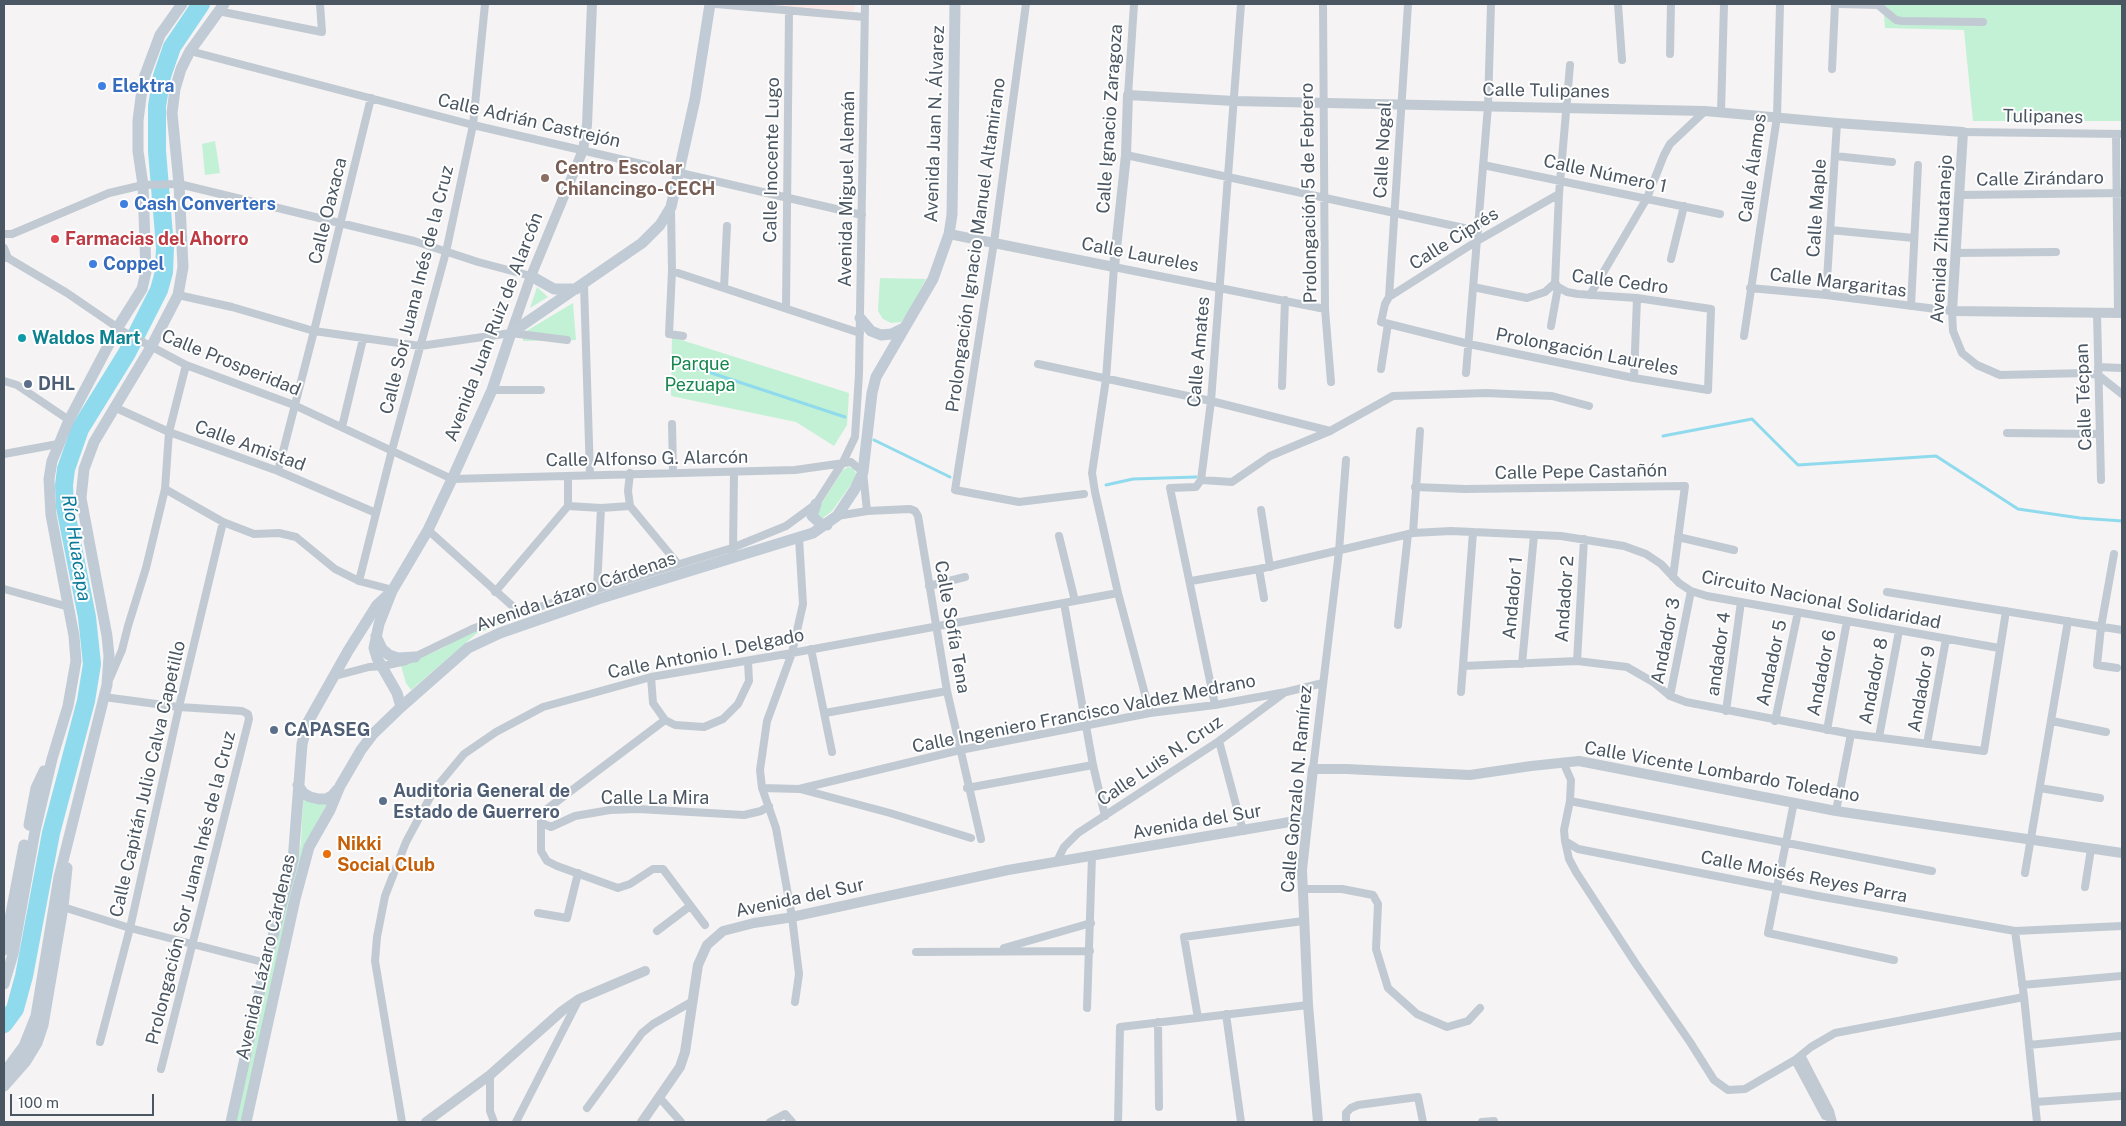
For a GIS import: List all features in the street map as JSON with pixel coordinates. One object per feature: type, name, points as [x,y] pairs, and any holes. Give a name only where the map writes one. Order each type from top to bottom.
[{"type":"main road","points":[[4,984],[13,954],[35,831],[52,759],[74,680],[76,660],[69,607],[51,515],[49,497],[52,461],[68,420],[121,330],[142,290],[146,272],[146,185],[138,150],[138,121],[144,78],[160,35],[182,4]]},
{"type":"main road","points":[[511,333],[581,287],[642,243],[660,225],[671,207],[695,99],[710,4]]},
{"type":"main road","name":"Avenida Juan N. Álvarez","points":[[876,377],[933,279],[949,234],[952,215],[955,4]]},
{"type":"main road","points":[[4,1073],[24,1046],[36,1016],[59,877],[107,685],[109,656],[107,636],[81,498],[88,456],[178,294],[183,267],[175,183],[172,113],[177,82],[190,51],[221,7]]},
{"type":"main road","points":[[531,276],[554,289],[562,290],[581,287]]},
{"type":"main road","points":[[860,318],[872,331],[881,335],[892,334],[904,328]]},
{"type":"main road","name":"Avenida Juan Ruiz de Alarcón","points":[[392,590],[428,530],[452,479],[492,390],[511,333]]},
{"type":"main road","name":"Avenida Lázaro Cárdenas","points":[[246,1122],[295,899],[309,848],[330,810],[340,786],[361,750],[373,734],[400,706],[468,648],[500,633],[733,554],[799,538],[827,525],[837,516],[863,472],[872,393],[876,377]]},
{"type":"main road","points":[[816,504],[812,516],[821,524],[827,525]]},
{"type":"main road","points":[[392,590],[376,636],[374,648],[397,693],[400,706]]},
{"type":"main road","name":"Avenida Lázaro Cárdenas","points":[[231,1122],[266,963],[293,861],[302,744],[308,722],[348,652],[378,605],[392,590]]},
{"type":"main road","points":[[376,636],[382,649],[390,655],[398,658],[415,657]]},
{"type":"main road","points":[[4,950],[36,788],[52,759]]},
{"type":"main road","points":[[298,786],[303,793],[319,799],[326,799],[332,796],[340,786]]},
{"type":"main road","points":[[4,1086],[26,1061],[43,1025],[63,907],[67,875],[66,852]]},
{"type":"street","points":[[221,7],[322,32],[320,4]]},
{"type":"street","name":"Calle Sor Juana Inés de la Cruz","points":[[360,581],[392,450],[446,252],[473,125],[485,4]]},
{"type":"street","name":"Avenida Juan Ruiz de Alarcón","points":[[511,333],[531,276],[583,150],[587,125],[592,4]]},
{"type":"street","points":[[716,4],[789,12],[864,17]]},
{"type":"street","name":"Avenida Miguel Alemán","points":[[860,374],[864,4]]},
{"type":"street","name":"Prolongación Ignacio Manuel Altamirano","points":[[1026,4],[994,242],[955,490],[1019,502],[1084,494]]},
{"type":"street","name":"Calle Ignacio Zaragoza","points":[[1114,267],[1126,155],[1134,4]]},
{"type":"street","name":"Calle Amates","points":[[1202,480],[1211,401],[1241,4]]},
{"type":"street","name":"Prolongación 5 de Febrero","points":[[1323,4],[1325,309],[1331,382]]},
{"type":"street","name":"Calle Nogal","points":[[1390,297],[1396,214],[1400,105],[1408,4]]},
{"type":"street","points":[[1466,373],[1488,106],[1491,4]]},
{"type":"street","points":[[1618,4],[1622,60]]},
{"type":"street","points":[[1670,54],[1671,4]]},
{"type":"street","points":[[1721,112],[1724,4]]},
{"type":"street","name":"Calle Álamos","points":[[1744,336],[1777,118],[1780,4]]},
{"type":"street","points":[[1832,69],[1835,4]]},
{"type":"street","points":[[1840,4],[1884,6],[1896,20],[1902,21],[1983,22]]},
{"type":"street","name":"Calle Inocente Lugo","points":[[786,308],[789,12]]},
{"type":"street","name":"Calle Adrián Castrejón","points":[[190,51],[473,125],[862,215]]},
{"type":"street","points":[[1552,326],[1556,285],[1558,194],[1570,66]]},
{"type":"street","name":"Calle Tulipanes","points":[[1128,95],[1234,101],[1705,111],[1963,132]]},
{"type":"street","name":"Calle Oaxaca","points":[[278,471],[371,98]]},
{"type":"street","points":[[1590,295],[1647,198],[1670,144],[1705,111]]},
{"type":"street","name":"Calle Maple","points":[[1826,295],[1837,123]]},
{"type":"street","name":"Tulipanes","points":[[1963,132],[2119,134]]},
{"type":"street","name":"Avenida Zihuatanejo","points":[[1963,132],[1952,311],[1953,331],[1962,353],[1977,365],[2000,375],[2086,373],[2122,368]]},
{"type":"street","points":[[1952,311],[2120,313],[2119,134]]},
{"type":"street","points":[[1126,155],[1478,231]]},
{"type":"street","points":[[1835,156],[1892,162]]},
{"type":"street","name":"Calle Número 1","points":[[1483,165],[1720,214]]},
{"type":"street","points":[[1910,306],[1918,165]]},
{"type":"street","points":[[4,238],[8,234],[110,193],[146,185],[175,183],[414,241],[531,276]]},
{"type":"street","name":"Calle Zirándaro","points":[[1959,195],[2119,193]]},
{"type":"street","name":"Calle Ciprés","points":[[1390,297],[1477,241],[1558,194]]},
{"type":"street","points":[[1671,259],[1684,206]]},
{"type":"street","points":[[671,207],[672,271],[669,334],[683,336]]},
{"type":"street","points":[[724,288],[727,226]]},
{"type":"street","points":[[1830,230],[1914,238]]},
{"type":"street","name":"Calle Laureles","points":[[949,234],[1325,309]]},
{"type":"street","points":[[4,248],[6,258]]},
{"type":"street","points":[[1955,253],[2056,252]]},
{"type":"street","name":"Calle Prosperidad","points":[[6,258],[67,293],[121,330],[186,365],[294,405],[452,479]]},
{"type":"street","points":[[1114,267],[1106,379],[1092,473],[1118,593],[1150,714]]},
{"type":"street","points":[[672,271],[860,333]]},
{"type":"street","name":"Calle Cedro","points":[[1473,287],[1527,298],[1545,292],[1556,285],[1567,292],[1637,298],[1711,309]]},
{"type":"street","points":[[581,287],[590,475]]},
{"type":"street","name":"Calle Margaritas","points":[[1750,288],[1826,295],[1952,311]]},
{"type":"street","points":[[178,294],[232,307],[314,331],[420,346],[511,333],[567,340]]},
{"type":"street","points":[[1381,369],[1386,304],[1390,297]]},
{"type":"street","points":[[1634,378],[1637,298]]},
{"type":"street","points":[[1282,386],[1284,300]]},
{"type":"street","name":"Prolongación Laureles","points":[[1384,323],[1469,344],[1634,378],[1708,390],[1711,309]]},
{"type":"street","name":"Calle Técpan","points":[[2097,313],[2101,480]]},
{"type":"street","points":[[342,427],[363,339]]},
{"type":"street","points":[[1038,364],[1211,401],[1330,431]]},
{"type":"street","points":[[107,685],[122,650],[146,568],[165,489],[168,432],[186,365]]},
{"type":"street","points":[[2098,371],[2122,394]]},
{"type":"street","name":"Avenida Lázaro Cárdenas","points":[[335,676],[415,657],[472,629],[519,612],[597,588],[678,564],[733,554],[786,526],[816,504],[855,437],[860,374]]},
{"type":"street","points":[[4,381],[17,385],[68,420]]},
{"type":"street","points":[[492,390],[541,390]]},
{"type":"street","points":[[1215,705],[1191,580],[1170,488],[1196,487],[1202,480],[1232,482],[1270,456],[1330,431],[1393,396],[1486,393],[1552,396],[1589,406]]},
{"type":"street","name":"Calle Amistad","points":[[114,407],[168,432],[278,471],[376,513]]},
{"type":"street","points":[[672,424],[673,472]]},
{"type":"street","points":[[1398,625],[1410,533],[1420,431]]},
{"type":"street","points":[[2007,433],[2100,434]]},
{"type":"street","points":[[4,454],[58,444]]},
{"type":"street","name":"Calle Gonzalo N. Ramírez","points":[[1318,1122],[1308,1005],[1302,870],[1339,551],[1346,460]]},
{"type":"street","points":[[837,516],[867,511],[863,472],[851,462],[842,462]]},
{"type":"street","name":"Calle Alfonso G. Alarcón","points":[[452,479],[795,470],[842,462]]},
{"type":"street","points":[[733,554],[734,472]]},
{"type":"street","points":[[630,473],[628,491],[630,506],[678,564]]},
{"type":"street","points":[[495,592],[568,506],[568,476]]},
{"type":"street","name":"Calle Pepe Castañón","points":[[1415,487],[1465,489],[1685,486],[1673,577]]},
{"type":"street","points":[[165,489],[223,522],[254,534],[279,533],[296,537],[335,569],[360,581],[392,590]]},
{"type":"street","points":[[568,506],[601,508],[630,506]]},
{"type":"street","points":[[597,588],[601,508]]},
{"type":"street","name":"Calle Sofía Tena","points":[[867,511],[910,509],[915,511],[918,516],[947,691],[967,788],[980,839]]},
{"type":"street","points":[[1261,510],[1270,567]]},
{"type":"street","name":"Calle Capitán Julio Calva Capetillo","points":[[100,1042],[130,928],[179,707],[223,522]]},
{"type":"street","points":[[428,530],[519,612]]},
{"type":"street","points":[[1461,692],[1473,532]]},
{"type":"street","name":"Circuito Nacional Solidaridad","points":[[1191,580],[1270,567],[1410,533],[1473,532],[1584,539],[1624,546],[1646,554],[1661,564],[1673,577],[1691,591],[1742,602],[1999,648]]},
{"type":"street","name":"Andador 1","points":[[1522,664],[1534,535]]},
{"type":"street","points":[[1059,536],[1075,601]]},
{"type":"street","points":[[1678,537],[1734,550]]},
{"type":"street","points":[[795,1002],[799,974],[792,917],[776,828],[770,806],[762,788],[760,770],[767,721],[792,653],[803,604],[799,538]]},
{"type":"street","name":"Andador 2","points":[[1577,661],[1584,539]]},
{"type":"street","points":[[2114,554],[2101,627],[2097,665],[2117,668]]},
{"type":"street","points":[[1259,569],[1264,598]]},
{"type":"street","points":[[929,586],[965,577]]},
{"type":"street","points":[[4,589],[69,607]]},
{"type":"street","name":"Andador 3","points":[[1670,696],[1691,591]]},
{"type":"street","points":[[1887,592],[2122,630]]},
{"type":"street","name":"Calle Antonio I. Delgado","points":[[402,1122],[375,961],[377,936],[386,896],[406,842],[434,790],[464,754],[496,732],[542,707],[650,677],[748,661],[1118,593]]},
{"type":"street","name":"andador 4","points":[[1726,711],[1742,602]]},
{"type":"street","points":[[1064,603],[1088,725],[1093,765],[1105,816]]},
{"type":"street","points":[[1462,666],[1577,661],[1627,667],[1653,682],[1670,696],[1686,702],[1826,730],[1984,751],[2006,611]]},
{"type":"street","name":"Andador 5","points":[[1775,721],[1798,612]]},
{"type":"street","name":"Andador 6","points":[[1826,730],[1847,621]]},
{"type":"street","points":[[2025,873],[2068,621]]},
{"type":"street","name":"Andador 8","points":[[1878,737],[1899,630]]},
{"type":"street","name":"Andador 9","points":[[1927,744],[1946,639]]},
{"type":"street","points":[[811,649],[832,752]]},
{"type":"street","points":[[650,677],[653,703],[665,720],[675,725],[704,726],[723,719],[738,704],[749,682],[748,661]]},
{"type":"street","name":"Calle Ingeniero Francisco Valdez Medrano","points":[[762,788],[799,789],[960,750],[1088,725],[1286,692],[1323,683]]},
{"type":"street","points":[[825,713],[947,691]]},
{"type":"street","name":"Calle Luis N. Cruz","points":[[1057,861],[1070,839],[1219,741],[1286,692]]},
{"type":"street","points":[[104,698],[179,707]]},
{"type":"street","name":"Prolongación Sor Juana Inés de la Cruz","points":[[161,1069],[249,718],[248,714],[242,711],[179,707]]},
{"type":"street","points":[[665,720],[544,812],[540,817],[542,823],[541,851],[547,860],[618,888],[630,884],[653,869],[663,869],[705,925]]},
{"type":"street","points":[[2052,721],[2106,732]]},
{"type":"street","points":[[1836,810],[1851,734]]},
{"type":"street","points":[[1219,741],[1243,831]]},
{"type":"street","name":"Calle Vicente Lombardo Toledano","points":[[1313,769],[1470,775],[1580,761],[1836,810],[2031,841],[2122,853]]},
{"type":"street","points":[[1563,762],[1571,780],[1570,801],[1564,830],[1565,842],[1569,858],[1576,872],[1714,1080],[1728,1090],[1745,1089],[1798,1058],[1811,1047],[1835,1033],[2024,997]]},
{"type":"street","points":[[967,788],[1093,765]]},
{"type":"street","points":[[2040,788],[2100,798]]},
{"type":"street","points":[[799,789],[890,813],[971,838]]},
{"type":"street","points":[[1570,801],[1932,870]]},
{"type":"street","points":[[1794,802],[1768,933],[1894,960]]},
{"type":"street","name":"Calle La Mira","points":[[542,823],[551,827],[575,816],[610,810],[744,815],[761,811],[770,806]]},
{"type":"street","name":"Avenida del Sur","points":[[642,1122],[680,1067],[685,1052],[698,965],[707,945],[724,931],[754,923],[792,917],[1057,861],[1307,819]]},
{"type":"street","name":"Calle Moisés Reyes Parra","points":[[1565,842],[1578,849],[2015,931],[2122,926]]},
{"type":"street","points":[[2085,887],[2091,849]]},
{"type":"street","points":[[1086,1008],[1090,951],[1092,856]]},
{"type":"street","points":[[538,913],[567,918],[578,873]]},
{"type":"street","points":[[1302,889],[1324,888],[1373,895],[1378,904],[1376,949],[1388,988],[1417,1014],[1447,1027],[1468,1021],[1480,1008]]},
{"type":"street","points":[[657,932],[690,906]]},
{"type":"street","points":[[63,907],[130,928],[266,963]]},
{"type":"street","points":[[1198,1018],[1184,937],[1303,921]]},
{"type":"street","points":[[996,951],[1091,923]]},
{"type":"street","points":[[2015,931],[2037,1122]]},
{"type":"street","points":[[916,952],[1090,951]]},
{"type":"street","points":[[426,1122],[490,1076],[562,1011],[579,999],[645,971]]},
{"type":"street","points":[[2022,985],[2121,976]]},
{"type":"street","points":[[516,1122],[579,999]]},
{"type":"street","points":[[587,1108],[642,1033],[653,1024],[693,1001]]},
{"type":"street","points":[[1118,1122],[1120,1027],[1308,1005]]},
{"type":"street","points":[[1226,1014],[1241,1122]]},
{"type":"street","points":[[1158,1022],[1159,1107]]},
{"type":"street","points":[[2029,1045],[2120,1036]]},
{"type":"street","points":[[1798,1058],[1830,1111],[1832,1120]]},
{"type":"street","points":[[490,1076],[490,1111],[494,1122]]},
{"type":"street","points":[[2035,1102],[2121,1096]]},
{"type":"street","points":[[659,1097],[681,1122]]},
{"type":"street","points":[[1346,1122],[1346,1113],[1358,1105],[1418,1097],[1423,1122]]},
{"type":"street","points":[[770,1122],[785,1114],[792,1122]]},
{"type":"street","points":[[1482,1122],[1494,1121]]},
{"type":"shaded area","points":[[760,4],[855,4],[854,11],[793,8]]},
{"type":"green space","points":[[1883,4],[2122,4],[2122,121],[1973,121],[1964,30],[1885,28]]},
{"type":"green space","points":[[215,141],[220,173],[205,175],[202,144]]},
{"type":"green space","points":[[880,278],[926,279],[908,313],[901,322],[891,323],[883,319],[878,311]]},
{"type":"green space","points":[[537,287],[548,297],[530,308]]},
{"type":"green space","points":[[573,303],[576,340],[523,341],[523,333]]},
{"type":"green space","name":"Parque Pezuapa","points":[[672,337],[849,393],[847,425],[834,446],[796,422],[671,396]]},
{"type":"green space","points":[[848,467],[853,468],[856,473],[855,479],[832,511],[823,518],[818,518],[816,513],[821,504],[843,470]]},
{"type":"green space","points":[[602,589],[476,634],[411,690],[406,683],[401,666],[443,648],[464,635],[503,620]]},
{"type":"green space","points":[[303,797],[327,803],[312,832],[241,1122],[236,1122],[273,958],[297,865],[301,843]]},
{"type":"waterway","name":"Río Huacapa","points":[[4,1024],[15,1009],[24,976],[51,833],[86,701],[92,664],[87,617],[65,507],[64,485],[66,469],[80,429],[127,353],[159,290],[164,272],[165,247],[157,151],[157,106],[162,76],[172,47],[201,4]]},
{"type":"waterway","points":[[675,361],[845,417]]},
{"type":"waterway","points":[[1663,436],[1752,419],[1798,465],[1936,456],[2018,509],[2080,518],[2122,521]]},
{"type":"waterway","points":[[874,440],[950,477]]},
{"type":"waterway","points":[[1106,485],[1133,479],[1196,477]]},
{"type":"place","name":"Elektra","points":[[102,86]]},
{"type":"place","name":"Centro Escolar Chilancingo-CECH","points":[[545,178]]},
{"type":"place","name":"Cash Converters","points":[[124,204]]},
{"type":"place","name":"Farmacias del Ahorro","points":[[55,239]]},
{"type":"place","name":"Coppel","points":[[93,264]]},
{"type":"place","name":"Waldos Mart","points":[[22,338]]},
{"type":"place","name":"DHL","points":[[28,384]]},
{"type":"place","name":"CAPASEG","points":[[274,730]]},
{"type":"place","name":"Auditoria General de Estado de Guerrero","points":[[383,801]]},
{"type":"place","name":"Nikki Social Club","points":[[327,854]]}]
